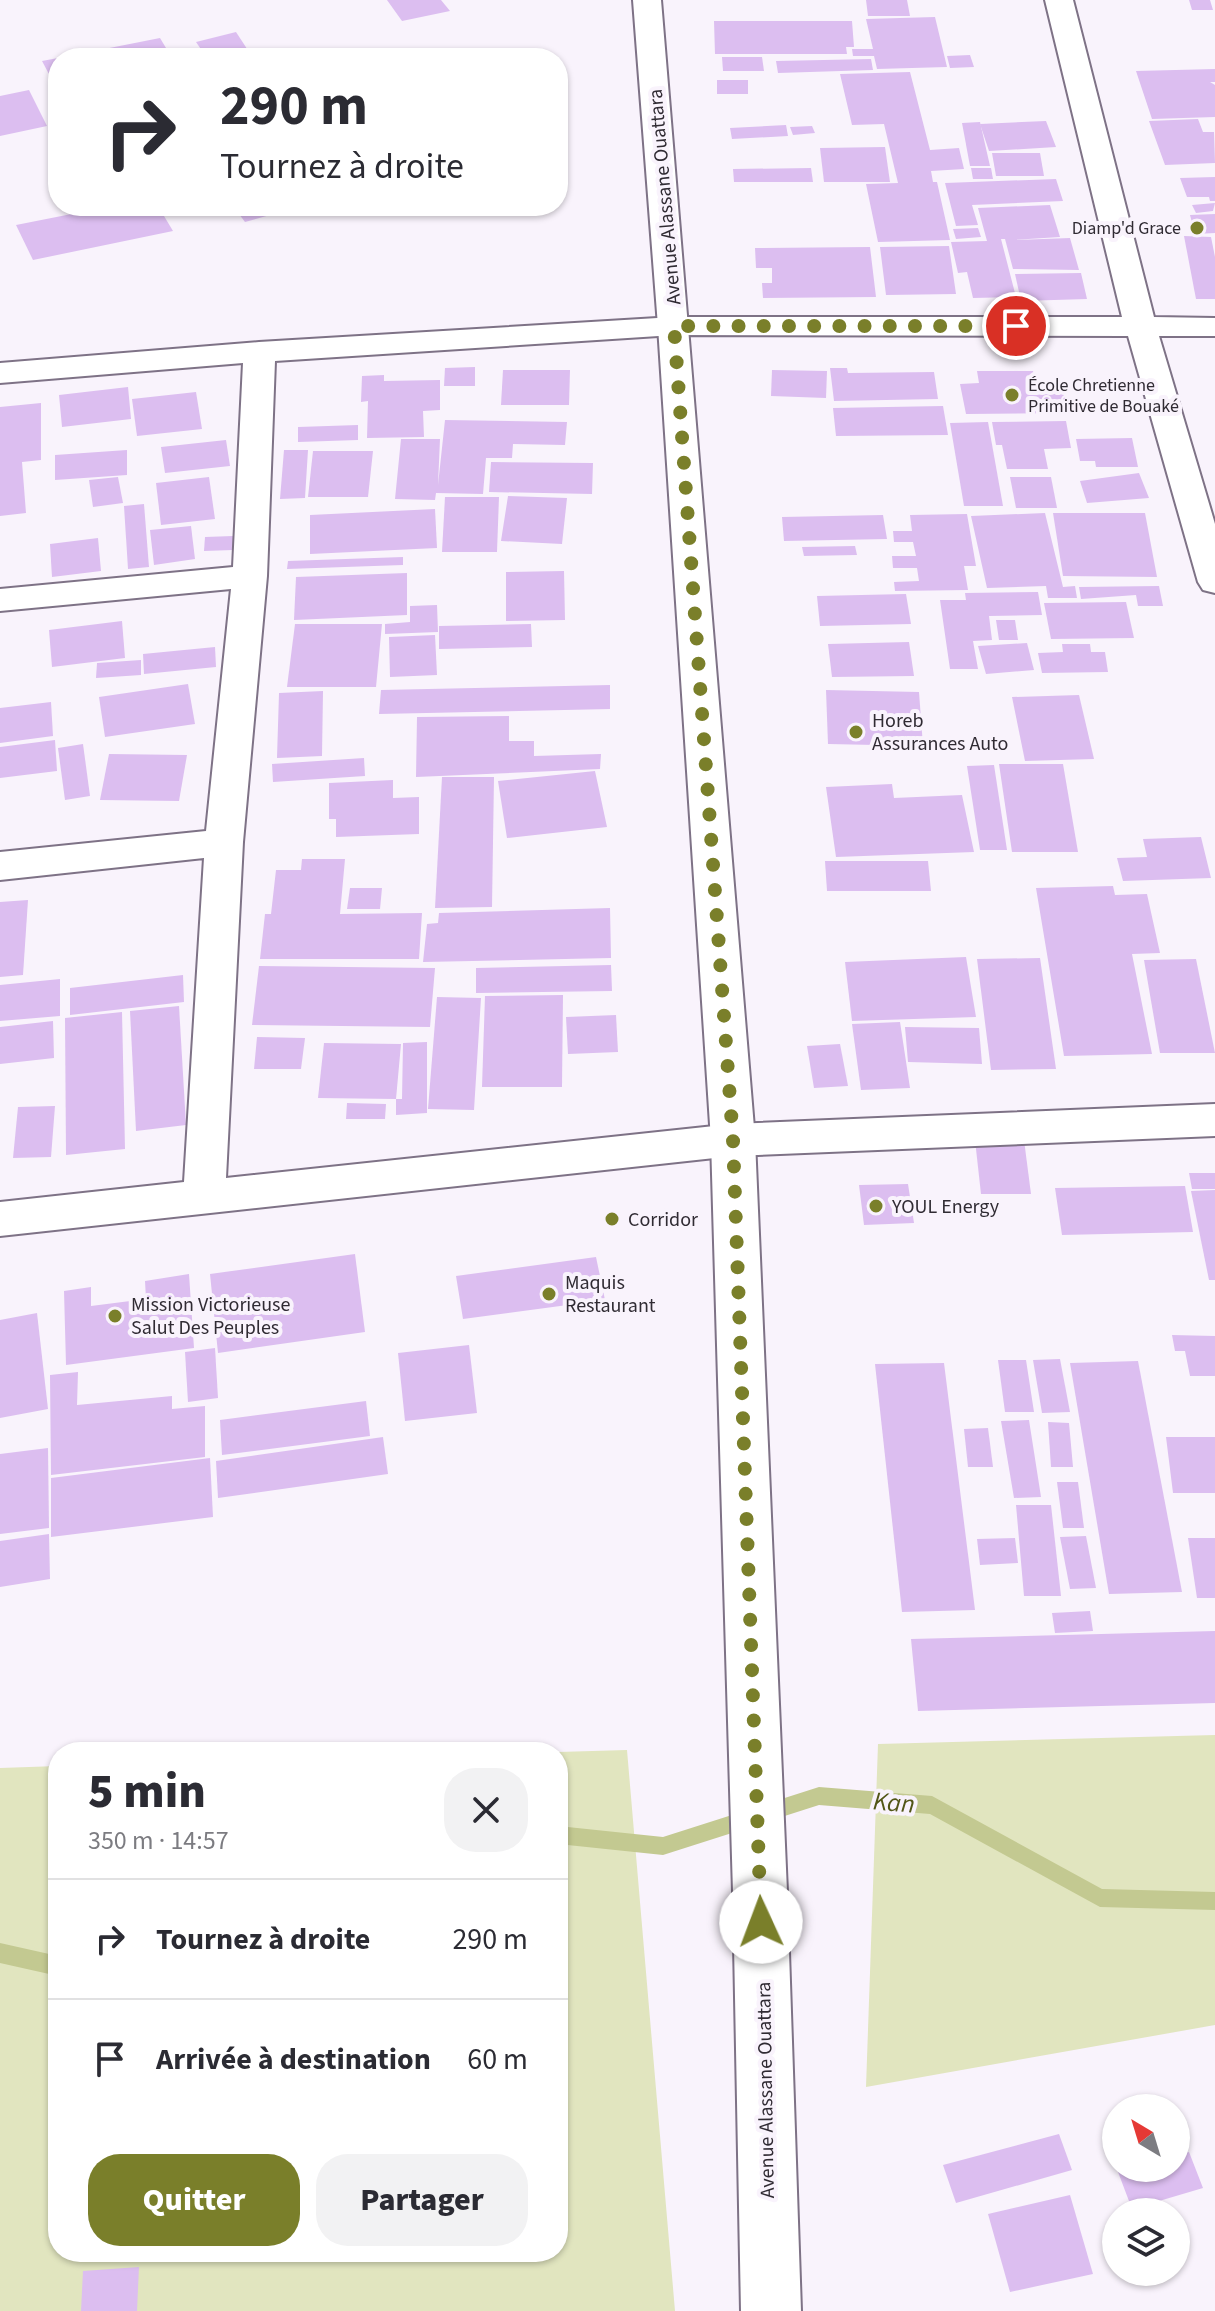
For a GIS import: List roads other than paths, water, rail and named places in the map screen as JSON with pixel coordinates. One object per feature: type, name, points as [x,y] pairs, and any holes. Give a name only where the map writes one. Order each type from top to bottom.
[{"type":"street","name":"Avenue Alassane Ouattara","points":[[647,0],[674,326],[733,1140],[760,1892],[771,2311]]},
{"type":"street","points":[[1059,0],[1140,325],[1215,582]]},
{"type":"street","points":[[0,373],[259,352],[674,326],[1215,327]]},
{"type":"street","points":[[204,1195],[224,842],[250,576],[259,352]]},
{"type":"street","points":[[0,600],[250,576]]},
{"type":"street","points":[[0,866],[224,842]]},
{"type":"street","points":[[0,1219],[733,1140],[1215,1120]]},
{"type":"waterway","name":"Kan","points":[[568,1836],[663,1846],[819,1796],[932,1805],[1100,1898],[1215,1901]]},
{"type":"waterway","name":"Kan","points":[[0,1953],[48,1964]]},
{"type":"place","name":"Diamp'd Grace","points":[[1197,228]]},
{"type":"place","name":"École Chretienne Primitive de Bouaké","points":[[1012,395]]},
{"type":"place","name":"Horeb Assurances Auto","points":[[856,732]]},
{"type":"place","name":"YOUL Energy","points":[[876,1206]]},
{"type":"place","name":"Corridor","points":[[612,1219]]},
{"type":"place","name":"Maquis Restaurant","points":[[549,1294]]},
{"type":"place","name":"Mission Victorieuse Salut Des Peuples","points":[[115,1316]]}]
